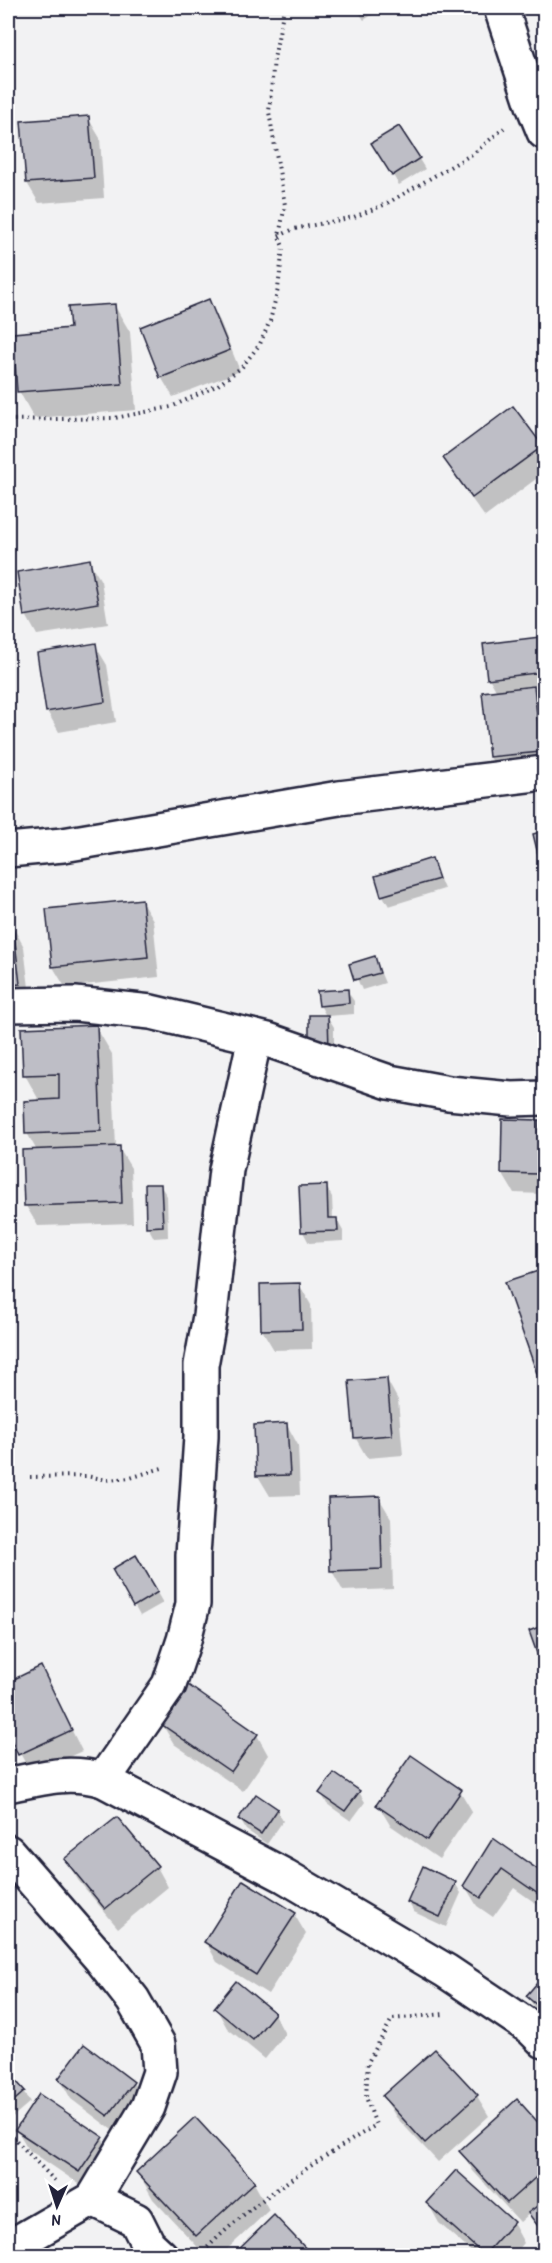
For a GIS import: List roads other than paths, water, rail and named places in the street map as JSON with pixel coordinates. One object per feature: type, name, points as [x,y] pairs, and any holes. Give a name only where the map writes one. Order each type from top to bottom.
[{"type":"street","points":[[501,8],[539,119]]},
{"type":"street","points":[[8,850],[63,845],[339,798],[544,773]]},
{"type":"street","points":[[8,1005],[75,1004],[151,1012],[255,1037],[389,1082],[449,1093],[511,1099],[544,1098]]},
{"type":"street","points":[[103,1780],[169,1685],[193,1604],[193,1555],[201,1437],[201,1365],[210,1316],[226,1170],[255,1037]]},
{"type":"street","points":[[8,1785],[42,1776],[69,1774],[86,1775],[103,1780],[295,1882],[446,1971],[531,2028],[544,2041]]},
{"type":"street","points":[[8,1852],[101,1959],[133,2000],[158,2044],[160,2072],[148,2107],[124,2145],[105,2183],[86,2203],[8,2248]]},
{"type":"street","points":[[86,2203],[136,2220],[148,2244],[161,2256]]}]
